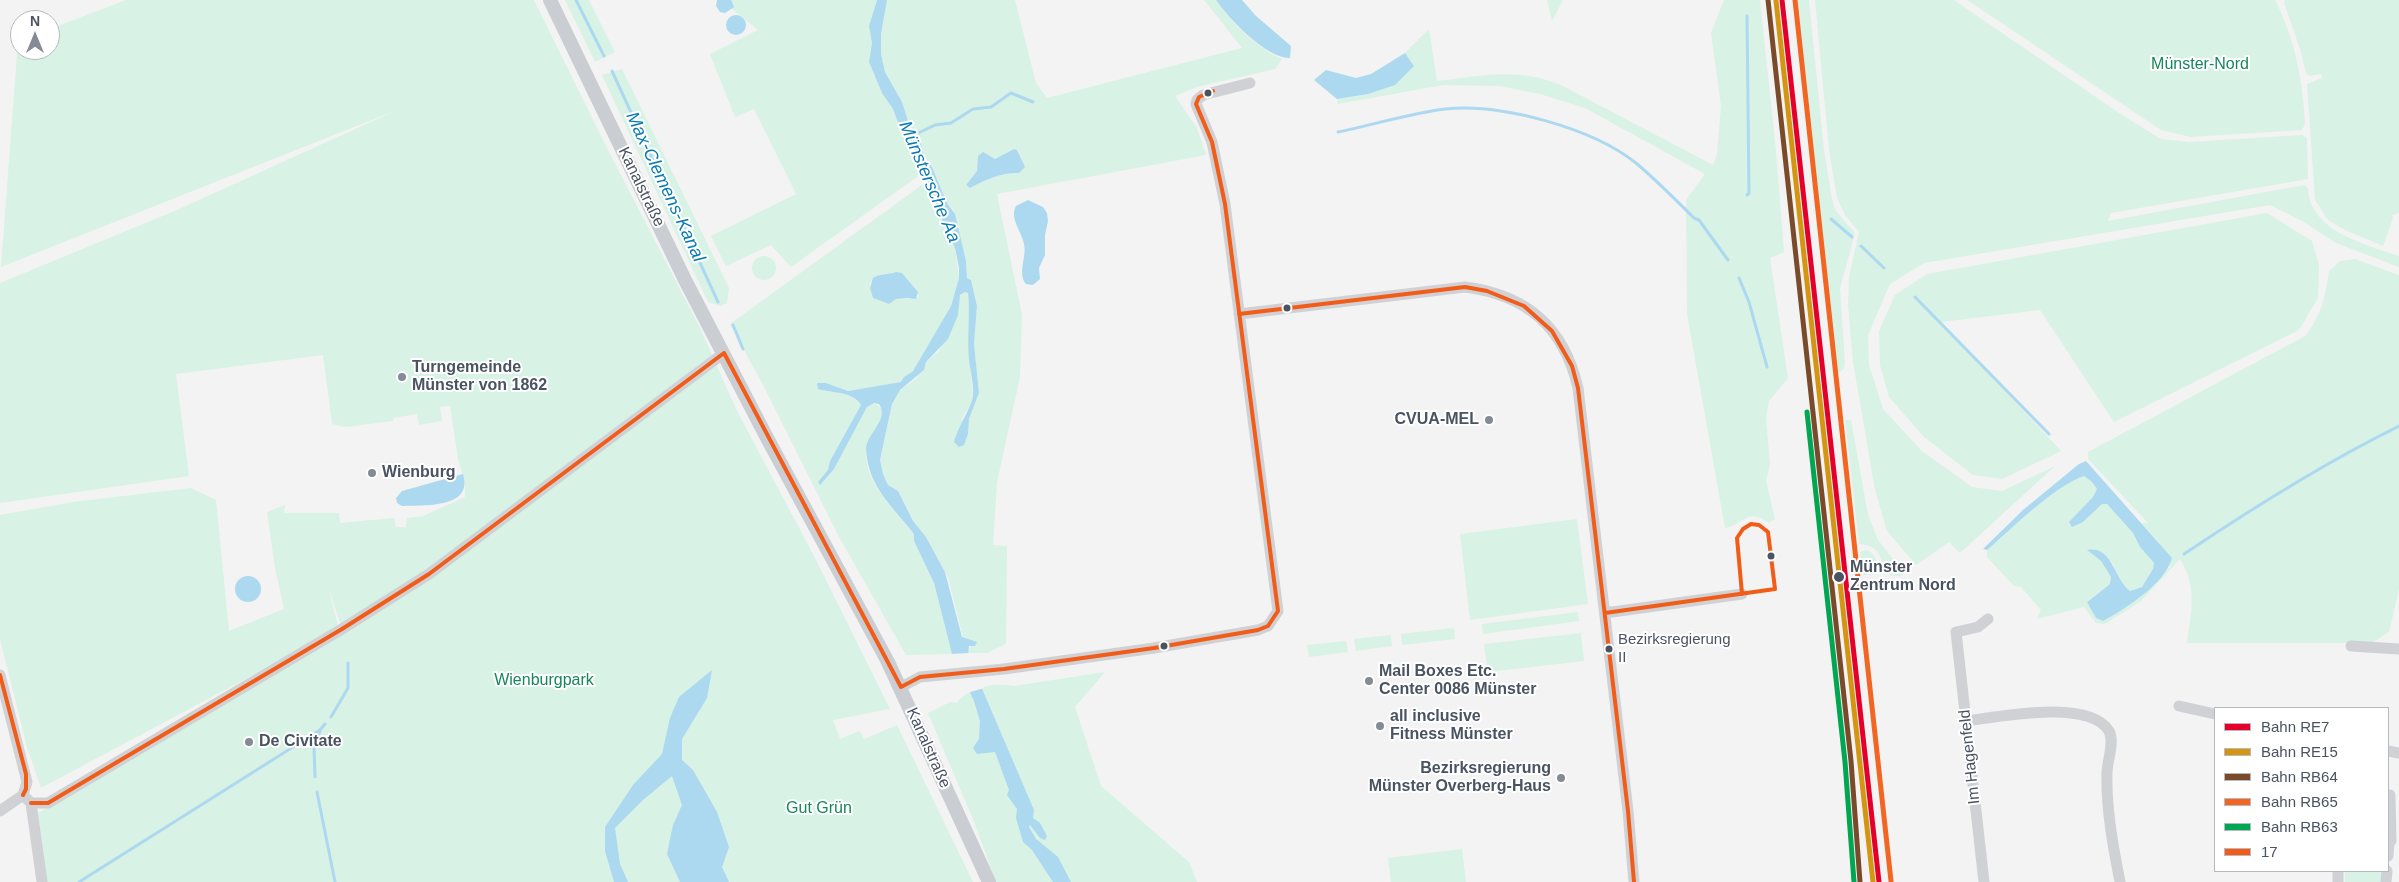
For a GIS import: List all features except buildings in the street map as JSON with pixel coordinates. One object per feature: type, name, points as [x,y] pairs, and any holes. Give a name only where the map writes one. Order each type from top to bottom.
[{"type":"main road","name":"Kanalstraße","points":[[550,0],[681,271],[766,436],[901,687],[989,882]]},
{"type":"street","points":[[901,687],[920,677],[994,670],[1154,648],[1249,632],[1263,629],[1278,611],[1217,160],[1196,104],[1199,97],[1203,95],[1250,83]]},
{"type":"street","points":[[1239,314],[1465,288],[1484,290],[1508,297],[1541,318],[1559,339],[1570,359],[1578,388],[1628,811],[1634,882]]},
{"type":"street","points":[[0,811],[27,799],[48,804],[275,670],[412,585],[559,478],[724,353]]},
{"type":"street","points":[[1605,614],[1742,594]]},
{"type":"street","name":"Im Hagenfeld","points":[[1984,882],[1956,632],[1978,627],[1988,619]]},
{"type":"street","points":[[2351,646],[2399,649]]},
{"type":"street","points":[[0,675],[26,774],[27,799],[42,882]]},
{"type":"street","points":[[2179,706],[2214,714]]},
{"type":"street","points":[[1966,721],[2046,712],[2067,712],[2090,718],[2105,727],[2110,736],[2107,794],[2120,882]]},
{"type":"street","points":[[2390,795],[2392,842]]},
{"type":"green space","points":[[126,0],[534,0],[607,148],[701,330],[736,409],[815,558],[890,709],[833,720],[840,739],[860,731],[864,739],[897,725],[973,882],[47,882],[38,813],[343,631],[328,587],[339,629],[41,788],[27,747],[0,639],[0,515],[73,502],[191,488],[216,500],[229,631],[284,609],[275,568],[267,512],[285,505],[284,513],[339,513],[340,523],[394,518],[396,527],[406,527],[407,518],[423,516],[465,497],[465,482],[458,459],[450,406],[440,407],[442,421],[419,425],[417,414],[393,418],[393,421],[346,427],[332,424],[323,355],[176,374],[189,476],[0,503],[0,283],[177,210],[397,110],[1,267],[17,60],[60,60],[60,25]]},
{"type":"green space","points":[[565,0],[589,0],[615,52],[595,62]]},
{"type":"green space","points":[[721,0],[877,0],[869,26],[872,43],[869,62],[882,93],[893,109],[902,133],[915,153],[921,174],[791,267],[771,245],[726,266],[711,236],[796,194],[754,109],[735,117],[710,54],[758,30]]},
{"type":"green space","points":[[887,0],[1015,0],[1036,83],[1047,98],[1242,48],[1204,0],[1216,0],[1246,34],[1264,49],[1282,59],[1275,69],[1197,87],[1175,96],[1197,128],[1206,155],[997,194],[1022,315],[1020,377],[997,482],[993,545],[1007,546],[1006,644],[987,653],[968,653],[971,645],[963,637],[948,577],[926,537],[913,521],[898,491],[888,485],[881,470],[880,460],[892,404],[900,390],[924,370],[926,362],[939,351],[960,295],[965,292],[968,293],[969,359],[973,393],[971,404],[962,418],[964,445],[968,434],[969,419],[979,393],[974,344],[977,306],[972,283],[967,278],[966,261],[953,209],[947,203],[932,166],[925,158],[923,148],[912,133],[902,102],[885,72],[881,54],[881,34]],"holes":[[[1014,149],[1017,150],[1022,161],[1016,166],[970,188],[966,185],[977,171],[978,156],[995,159]]]},
{"type":"green space","points":[[1547,0],[1563,0],[1552,21]]},
{"type":"green space","points":[[1724,0],[1760,0],[1776,151],[1784,252],[1770,258],[1788,378],[1769,401],[1766,418],[1770,464],[1766,481],[1775,519],[1769,523],[1761,518],[1750,516],[1725,528],[1687,314],[1686,200],[1705,174],[1585,108],[1540,94],[1499,86],[1443,85],[1338,104],[1337,99],[1368,94],[1414,66],[1405,53],[1429,29],[1437,81],[1500,74],[1545,79],[1561,85],[1713,165],[1717,154],[1721,106],[1711,33]]},
{"type":"green space","points":[[1795,0],[1809,0],[1824,150],[1832,199],[1835,210],[1855,233],[1840,289],[1845,363],[1844,369],[1837,374]]},
{"type":"green space","points":[[1815,0],[1954,0],[2122,115],[2161,139],[2189,142],[2302,135],[2307,138],[2308,179],[2111,213],[2108,221],[2304,185],[2308,188],[2311,203],[2318,215],[2329,226],[2356,241],[2399,256],[2399,267],[2336,243],[2302,221],[2270,205],[1924,263],[1890,284],[1868,335],[1869,365],[1883,409],[1922,451],[1972,487],[2002,491],[2055,466],[1960,553],[1949,542],[1916,565],[1887,531],[1875,490],[1853,362],[1848,305],[1849,277],[1859,232],[1845,215],[1837,198],[1829,150]]},
{"type":"green space","name":"Münster-Nord","points":[[1967,0],[2275,0],[2288,30],[2297,60],[2305,124],[2302,130],[2191,137],[2161,130]]},
{"type":"green space","points":[[2285,0],[2399,0],[2399,213],[2392,215],[2393,218],[2383,246],[2343,229],[2328,220],[2315,200],[2307,84],[2322,78],[2321,74],[2310,76],[2306,73],[2284,3]]},
{"type":"green space","points":[[622,69],[729,288],[727,303],[721,306],[708,302],[602,75]]},
{"type":"green space","points":[[926,182],[955,248],[959,278],[951,306],[913,371],[904,377],[901,382],[848,391],[826,383],[821,390],[854,398],[861,406],[830,461],[828,470],[834,469],[867,407],[874,403],[882,408],[877,428],[866,445],[866,460],[869,472],[881,495],[914,534],[914,541],[934,583],[952,654],[906,655],[838,535],[764,387],[730,324]],"holes":[[[903,274],[918,293],[918,298],[896,299],[886,303],[873,298],[870,285],[879,276]]]},
{"type":"green space","points":[[2267,213],[2312,241],[2319,265],[2318,298],[2299,330],[2114,422],[2040,310],[1941,322],[2061,451],[2002,479],[1973,475],[1924,437],[1889,397],[1880,365],[1879,331],[1895,295],[1927,274]]},
{"type":"green space","points":[[764,256],[773,259],[776,268],[773,277],[764,280],[755,277],[752,268],[755,259]]},
{"type":"green space","points":[[2355,259],[2399,275],[2399,589],[2389,632],[2372,643],[2187,643],[2192,600],[2186,569],[2180,559],[2141,601],[2105,624],[2096,623],[2084,607],[2037,619],[2041,610],[2021,587],[2014,586],[1987,557],[1987,550],[2059,489],[2084,476],[2097,489],[2093,497],[2070,522],[2083,522],[2102,504],[2107,504],[2133,533],[2140,547],[2154,563],[2153,569],[2142,587],[2130,591],[2123,586],[2112,562],[2087,550],[2101,561],[2111,577],[2110,584],[2087,601],[2096,618],[2103,621],[2140,598],[2170,567],[2158,541],[2141,523],[2148,523],[2088,459],[2088,452],[2305,336],[2322,305],[2329,271],[2340,261]]},
{"type":"green space","points":[[1845,420],[1851,420],[1868,515],[1878,540],[1904,573],[1901,576],[1893,576],[1887,573],[1876,550],[1859,544]]},
{"type":"green space","points":[[1577,519],[1588,604],[1470,620],[1460,534]]},
{"type":"green space","points":[[1866,550],[1874,557],[1879,574],[1863,575],[1860,552]]},
{"type":"green space","points":[[1578,612],[1579,621],[1483,634],[1482,624]]},
{"type":"green space","points":[[1454,628],[1455,639],[1402,645],[1401,634]]},
{"type":"green space","points":[[1581,633],[1584,661],[1488,672],[1484,644]]},
{"type":"green space","points":[[1391,635],[1392,646],[1356,651],[1354,639]]},
{"type":"green space","points":[[1346,641],[1348,652],[1309,657],[1307,645]]},
{"type":"green space","points":[[1105,672],[1075,707],[1101,786],[1189,862],[1197,882],[996,882],[975,824],[928,713],[950,702],[957,703],[968,693],[983,687],[1014,686]]},
{"type":"green space","points":[[1462,849],[1466,882],[1391,882],[1388,858]]},
{"type":"green space","points":[[2345,872],[2382,872],[2381,882],[2345,882]]},
{"type":"water","points":[[717,0],[731,0],[734,7],[725,13],[720,12],[716,6]]},
{"type":"water","name":"Münstersche Aa","points":[[877,0],[887,0],[881,34],[881,54],[885,72],[902,102],[912,133],[921,144],[925,158],[932,167],[947,203],[955,214],[966,261],[967,278],[971,280],[977,306],[974,344],[979,393],[969,419],[968,434],[964,445],[959,447],[954,442],[973,395],[968,352],[968,293],[965,292],[960,295],[958,315],[948,339],[926,362],[924,370],[900,390],[892,404],[880,460],[883,474],[888,485],[898,491],[913,521],[926,537],[945,572],[962,637],[977,642],[975,646],[969,646],[968,656],[1034,810],[1033,818],[1040,823],[1047,836],[1045,840],[1040,838],[1030,825],[1029,827],[1036,839],[1058,857],[1071,882],[1053,882],[1032,850],[1023,842],[1016,818],[1017,809],[1007,795],[1009,790],[995,752],[977,754],[973,748],[979,739],[980,721],[974,701],[952,654],[934,583],[914,541],[914,534],[882,495],[871,474],[866,449],[881,416],[882,410],[879,404],[874,403],[867,407],[834,469],[820,485],[818,482],[828,470],[830,461],[861,405],[853,397],[818,389],[817,383],[826,383],[848,391],[901,382],[904,377],[913,371],[951,306],[959,278],[955,248],[921,174],[915,153],[902,133],[893,109],[882,93],[869,62],[872,43],[869,26]]},
{"type":"water","points":[[1216,0],[1242,0],[1256,16],[1291,46],[1290,58],[1281,57],[1260,45],[1239,27]]},
{"type":"water","points":[[736,15],[743,18],[746,25],[743,32],[736,35],[729,32],[726,25],[729,18]]},
{"type":"water","points":[[1405,53],[1414,66],[1395,85],[1368,94],[1337,99],[1314,80],[1326,70],[1356,78],[1371,74]]},
{"type":"water","points":[[1014,149],[1017,150],[1025,167],[1019,173],[1000,175],[970,188],[966,185],[977,171],[978,156],[983,152],[995,159]]},
{"type":"water","points":[[1028,200],[1043,207],[1047,213],[1048,221],[1045,235],[1045,255],[1039,268],[1040,279],[1033,285],[1026,284],[1023,280],[1022,270],[1025,249],[1014,215],[1016,206]]},
{"type":"water","points":[[896,272],[902,273],[918,292],[916,299],[896,299],[889,304],[873,298],[870,288],[873,278]]},
{"type":"water","points":[[2086,461],[2172,558],[2168,568],[2153,586],[2133,602],[2103,621],[2096,618],[2087,602],[2110,584],[2111,577],[2101,561],[2087,550],[2096,550],[2108,558],[2120,579],[2130,591],[2142,587],[2153,569],[2154,563],[2140,547],[2133,533],[2107,504],[2102,504],[2083,522],[2072,527],[2069,522],[2093,497],[2097,489],[2084,476],[2072,481],[2047,498],[1987,550],[1983,549],[2023,510],[2079,464]]},
{"type":"water","points":[[463,474],[464,485],[461,494],[454,499],[444,503],[422,506],[402,506],[397,503],[396,498],[402,491]]},
{"type":"water","points":[[248,576],[257,580],[261,589],[257,598],[248,602],[239,598],[235,589],[239,580]]},
{"type":"water","points":[[712,670],[707,698],[682,739],[682,760],[693,770],[717,812],[729,847],[722,867],[729,882],[680,882],[667,854],[673,825],[682,805],[672,776],[643,800],[615,828],[620,864],[628,882],[614,882],[605,851],[605,827],[633,785],[662,754],[670,718],[679,697]]},
{"type":"pier","points":[[970,653],[984,688],[967,693],[949,654]]},
{"type":"waterway","name":"Max-Clemens-Kanal","points":[[576,0],[604,56]]},
{"type":"waterway","points":[[1747,16],[1749,193],[1747,195]]},
{"type":"waterway","name":"Max-Clemens-Kanal","points":[[612,71],[718,302]]},
{"type":"waterway","name":"Münstersche Aa","points":[[912,136],[935,125],[951,123],[973,109],[991,107],[1011,93],[1033,102]]},
{"type":"waterway","points":[[1338,132],[1432,111],[1467,108],[1518,114],[1571,129],[1617,150],[1636,163],[1694,218],[1699,220],[1728,260]]},
{"type":"waterway","points":[[1831,219],[1852,237]]},
{"type":"waterway","points":[[1861,246],[1884,268]]},
{"type":"waterway","points":[[1739,278],[1749,302],[1767,367]]},
{"type":"waterway","points":[[1915,297],[2049,434]]},
{"type":"waterway","name":"Max-Clemens-Kanal","points":[[733,325],[743,349]]},
{"type":"waterway","points":[[2184,554],[2290,486],[2399,426]]},
{"type":"waterway","points":[[331,717],[348,688],[348,663]]},
{"type":"waterway","points":[[79,882],[320,730],[325,724]]},
{"type":"waterway","points":[[315,777],[314,748],[320,731]]},
{"type":"waterway","points":[[317,792],[335,882]]},
{"type":"rail line","name":"RB64","points":[[1768,0],[1851,761],[1860,882]]},
{"type":"rail line","name":"RE7","points":[[1782,0],[1879,882]]},
{"type":"rail line","name":"RB65","points":[[1795,0],[1891,881]]},
{"type":"rail line","name":"RE15","points":[[1776,1],[1873,882]]},
{"type":"rail line","name":"RB63","points":[[1807,412],[1845,762],[1854,882]]},
{"type":"transit line","name":"17","points":[[901,687],[920,677],[1004,669],[1154,648],[1258,630],[1268,626],[1278,611],[1225,204],[1212,142],[1196,104],[1199,97],[1213,91]]},
{"type":"transit line","name":"17","points":[[1239,314],[1465,287],[1487,291],[1524,306],[1552,331],[1572,366],[1578,388],[1628,811],[1634,882]]},
{"type":"transit line","name":"17","points":[[724,353],[901,687]]},
{"type":"transit line","name":"17","points":[[31,803],[48,803],[342,629],[429,574],[724,353]]},
{"type":"transit line","name":"17","points":[[1742,594],[1737,538],[1743,529],[1751,524],[1759,525],[1768,532],[1775,589]]},
{"type":"transit line","name":"17","points":[[1605,613],[1775,589]]},
{"type":"transit line","name":"17","points":[[0,675],[26,774],[26,789],[23,795]]},
{"type":"place","name":"Turngemeinde Münster von 1862","points":[[402,377]]},
{"type":"place","name":"CVUA-MEL","points":[[1489,420]]},
{"type":"place","name":"Wienburg","points":[[372,473]]},
{"type":"place","name":"Münster Zentrum Nord","points":[[1839,577]]},
{"type":"place","name":"Bezirksregierung II","points":[[1609,649]]},
{"type":"place","name":"Mail Boxes Etc. Center 0086 Münster","points":[[1369,681]]},
{"type":"place","name":"all inclusive Fitness Münster","points":[[1380,726]]},
{"type":"place","name":"De Civitate","points":[[249,742]]},
{"type":"place","name":"Bezirksregierung Münster Overberg-Haus","points":[[1561,778]]},
{"type":"park label","name":"Wienburgpark","points":[[544,681]]},
{"type":"park label","name":"Gut Grün","points":[[819,809]]}]
